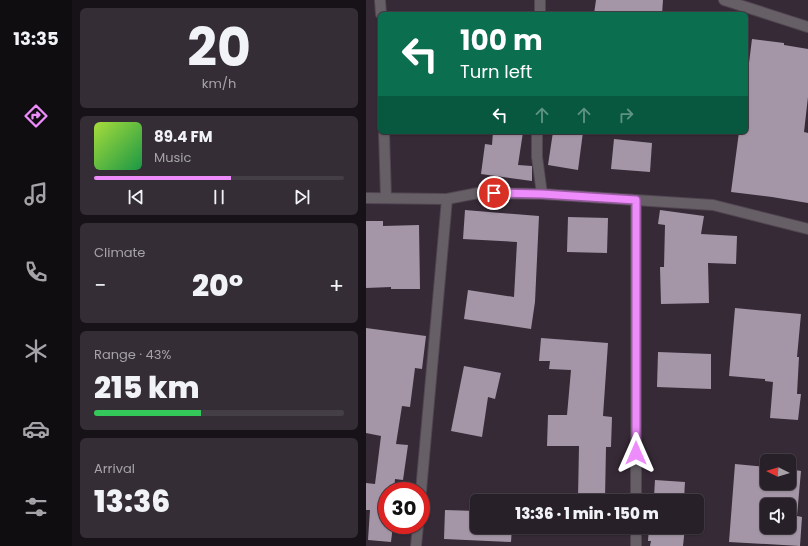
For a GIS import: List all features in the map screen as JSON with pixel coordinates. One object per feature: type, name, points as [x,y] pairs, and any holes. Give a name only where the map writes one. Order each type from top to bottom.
[{"type":"street","points":[[380,0],[381,12]]},
{"type":"street","points":[[540,0],[540,12]]},
{"type":"street","points":[[724,0],[808,27]]},
{"type":"street","points":[[384,134],[386,198]]},
{"type":"street","points":[[537,134],[537,157],[542,194]]},
{"type":"street","points":[[366,198],[447,199],[478,193],[542,194],[712,205],[808,229]]},
{"type":"street","points":[[422,482],[447,199]]},
{"type":"street","points":[[636,200],[636,494]]},
{"type":"street","points":[[416,546],[417,534]]},
{"type":"street","points":[[636,534],[636,546]]},
{"type":"building","points":[[596,0],[663,0],[662,12],[594,12]]},
{"type":"building","points":[[752,39],[784,43],[784,45],[808,49],[808,97],[804,132],[808,133],[808,203],[731,192],[739,134],[748,134],[748,71]]},
{"type":"building","points":[[493,134],[523,134],[518,165],[532,166],[532,181],[481,174],[485,144],[492,145]]},
{"type":"building","points":[[553,134],[583,134],[578,170],[548,165]]},
{"type":"building","points":[[614,139],[652,143],[650,172],[611,169]]},
{"type":"building","points":[[465,210],[539,216],[535,302],[531,329],[464,319],[468,290],[514,297],[517,242],[463,239]]},
{"type":"building","points":[[660,210],[704,216],[701,234],[737,236],[736,264],[708,263],[709,303],[661,304],[660,267],[664,267],[665,225],[658,224]]},
{"type":"building","points":[[568,217],[608,218],[607,253],[567,252]]},
{"type":"building","points":[[366,221],[383,221],[383,226],[419,225],[420,289],[391,289],[391,287],[366,288]]},
{"type":"building","points":[[735,308],[801,314],[797,357],[799,357],[797,394],[801,394],[798,420],[770,418],[773,382],[765,381],[765,379],[729,376]]},
{"type":"building","points":[[366,328],[426,336],[422,369],[415,368],[410,407],[402,406],[396,444],[408,445],[403,480],[395,479],[395,482],[378,482],[378,534],[392,534],[391,542],[368,540],[370,510],[366,510],[366,483],[375,484],[381,436],[366,433]]},
{"type":"building","points":[[541,338],[608,343],[603,416],[612,417],[611,447],[606,447],[605,494],[578,494],[579,446],[547,446],[548,415],[567,415],[571,370],[549,369],[550,361],[539,361]]},
{"type":"building","points":[[658,352],[711,354],[711,389],[657,387]]},
{"type":"building","points":[[464,366],[501,373],[495,399],[488,397],[482,437],[451,431]]},
{"type":"building","points":[[735,464],[760,466],[760,490],[796,490],[796,470],[801,471],[797,516],[802,517],[800,546],[729,542]]},
{"type":"building","points":[[655,480],[685,482],[684,494],[654,494]]},
{"type":"building","points":[[445,510],[470,511],[470,534],[512,534],[511,542],[444,539]]},
{"type":"building","points":[[648,534],[684,534],[683,546],[650,546],[651,541],[648,541]]},
{"type":"route","points":[[494,193],[542,194],[636,200],[636,453]]}]
